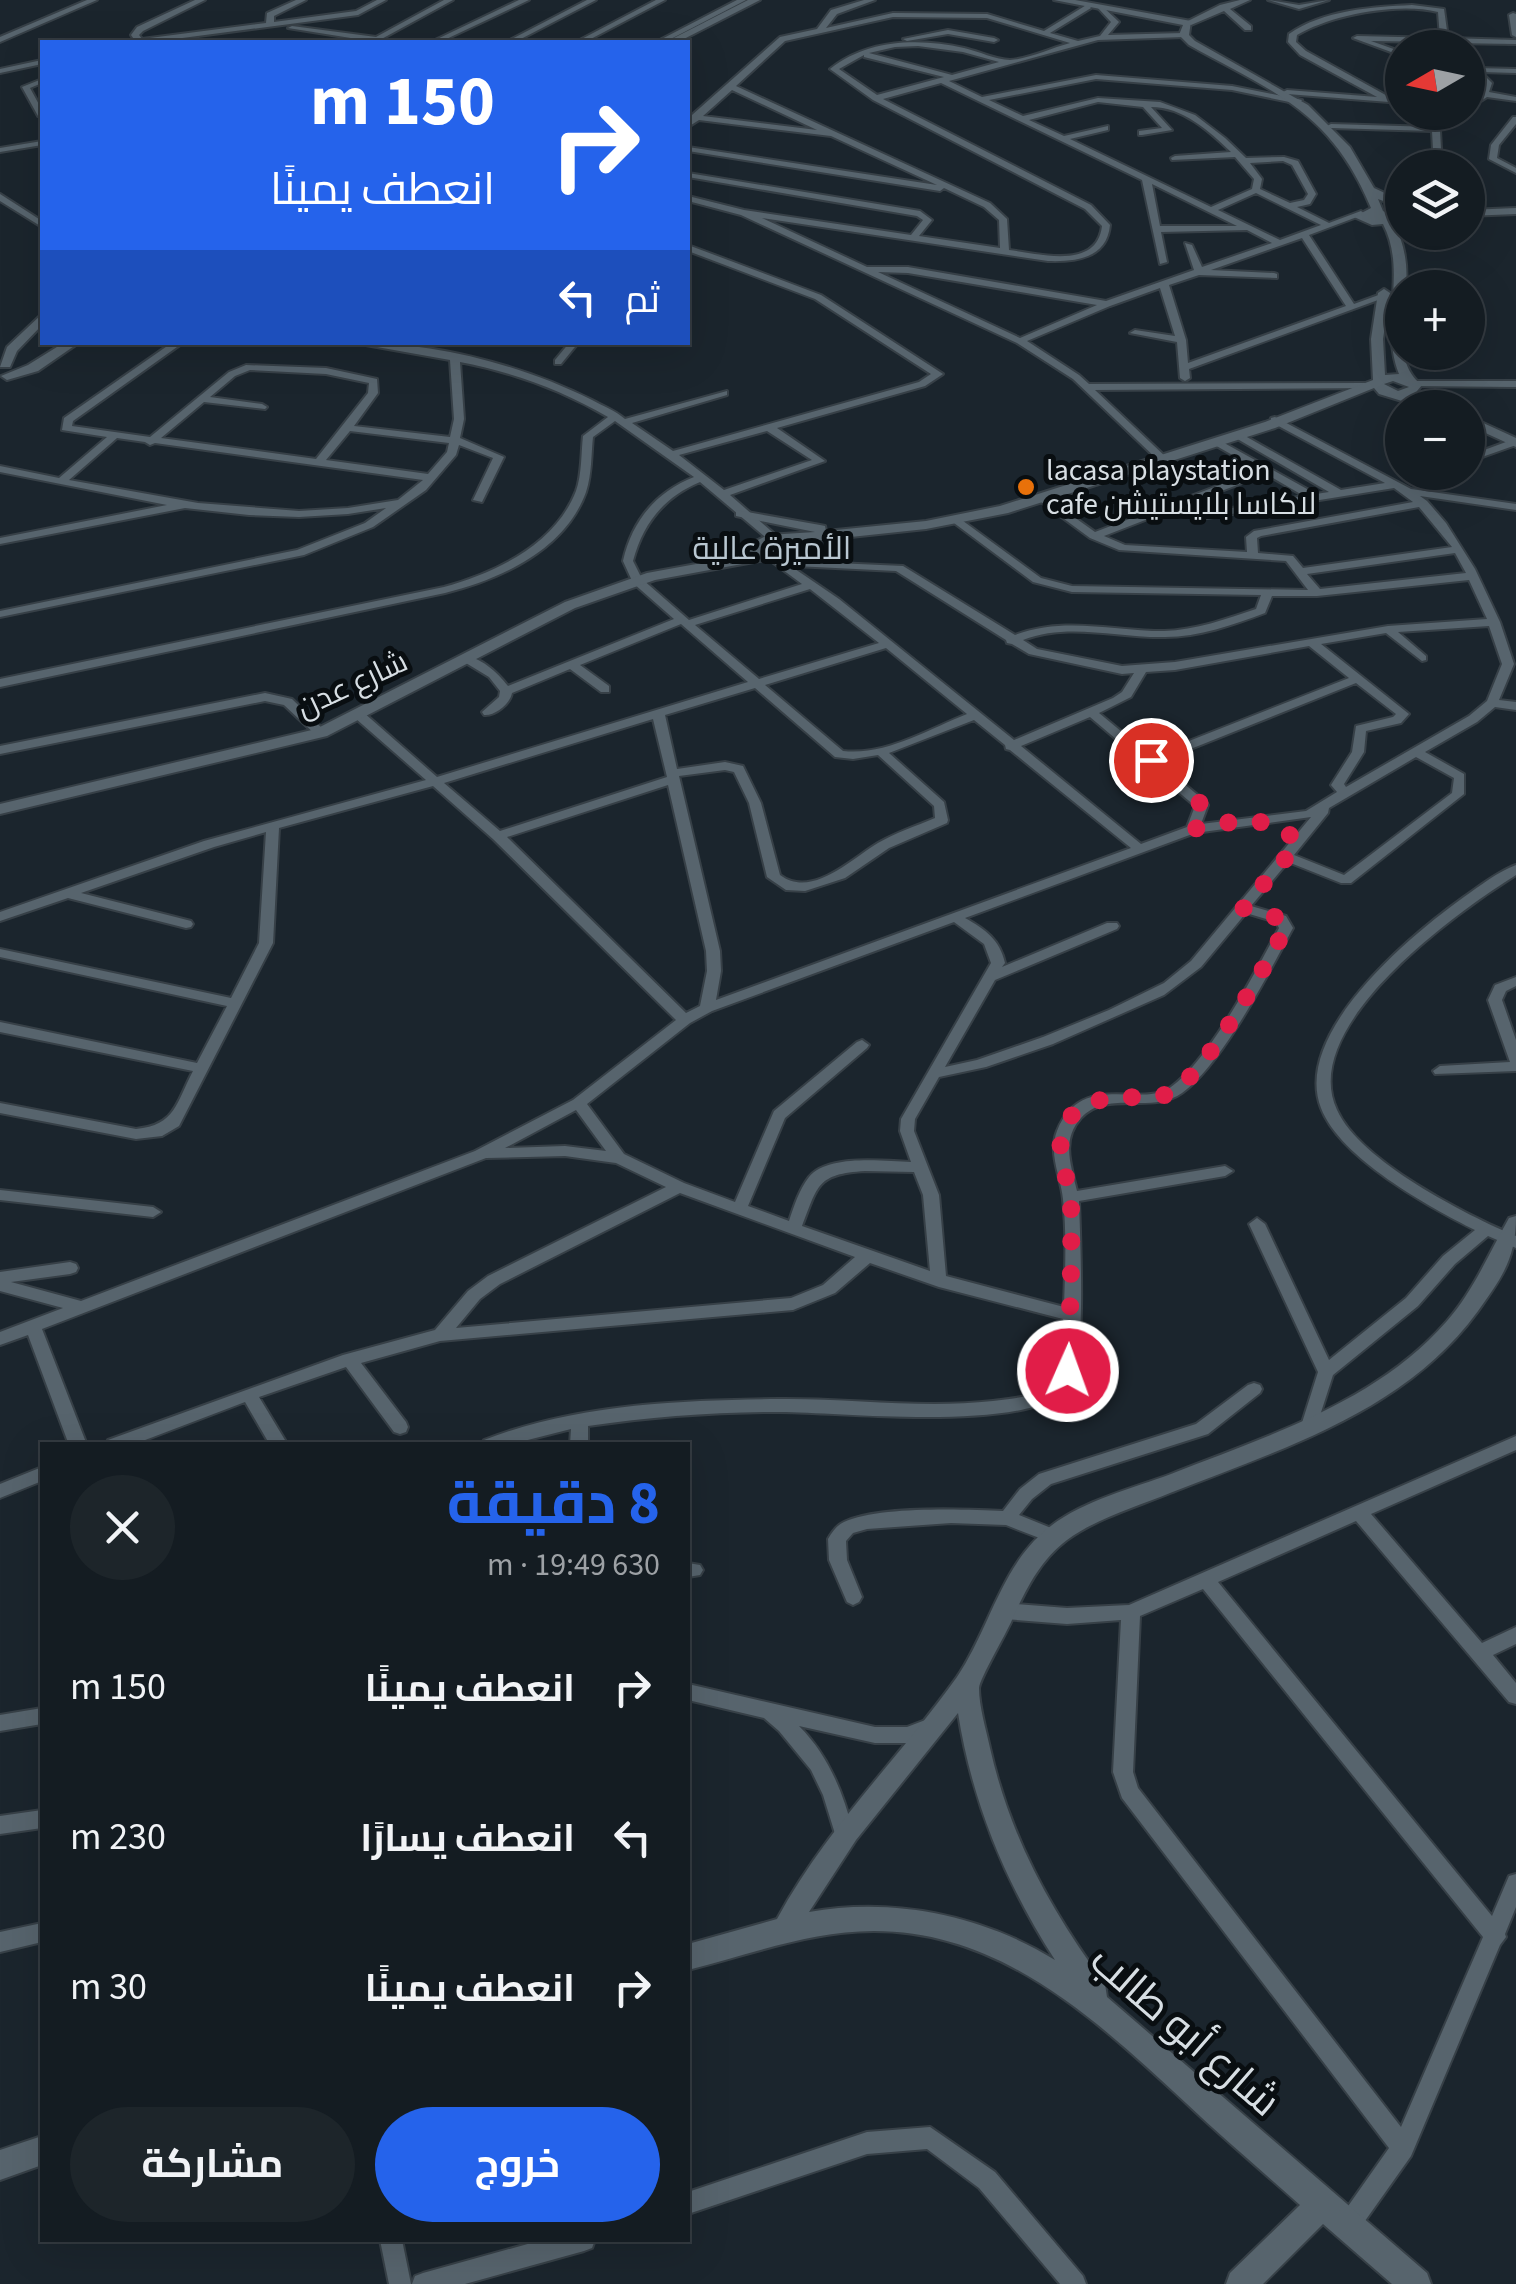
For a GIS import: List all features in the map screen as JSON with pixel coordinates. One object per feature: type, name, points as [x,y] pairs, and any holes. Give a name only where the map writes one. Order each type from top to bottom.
[{"type":"street","points":[[0,40],[93,0]]},
{"type":"street","points":[[138,40],[135,34],[140,29],[201,0]]},
{"type":"street","points":[[268,24],[270,15],[302,0]]},
{"type":"street","points":[[154,40],[358,13],[382,0]]},
{"type":"street","points":[[376,40],[449,0]]},
{"type":"street","points":[[439,40],[525,0]]},
{"type":"street","points":[[514,40],[592,0]]},
{"type":"street","points":[[584,40],[661,0]]},
{"type":"street","points":[[664,40],[742,0]]},
{"type":"street","points":[[675,40],[756,0]]},
{"type":"street","points":[[690,40],[771,0]]},
{"type":"street","points":[[820,30],[834,12],[871,0]]},
{"type":"street","points":[[1059,0],[1188,23],[1246,0]]},
{"type":"street","points":[[1272,0],[1299,7],[1324,0]]},
{"type":"street","points":[[1385,98],[1304,53],[1292,42],[1292,34],[1337,13],[1418,2],[1438,7],[1442,30]]},
{"type":"street","points":[[1046,33],[1088,6]]},
{"type":"street","points":[[1222,7],[1248,28]]},
{"type":"street","points":[[1102,8],[1116,22],[1103,37]]},
{"type":"street","points":[[690,123],[778,42],[892,15],[948,12],[998,18],[1078,43]]},
{"type":"street","points":[[1485,38],[1516,38],[1513,15]]},
{"type":"street","points":[[1184,36],[1188,23]]},
{"type":"street","points":[[268,24],[368,40]]},
{"type":"street","points":[[966,48],[1032,29]]},
{"type":"street","points":[[901,45],[911,37],[937,32],[994,40]]},
{"type":"street","points":[[207,33],[219,40]]},
{"type":"street","points":[[876,98],[1103,37],[1184,36],[1282,91],[1331,126],[1383,215],[1388,243],[1374,383]]},
{"type":"street","points":[[1385,38],[1357,38],[1385,48]]},
{"type":"street","points":[[690,200],[744,213],[1063,260],[1087,256],[1101,244],[1106,225],[1088,207],[876,98],[834,69],[864,54],[901,45],[966,48],[1006,62]]},
{"type":"street","points":[[864,54],[946,79],[1278,242]]},
{"type":"street","points":[[0,71],[40,62]]},
{"type":"street","points":[[753,66],[756,83],[792,112]]},
{"type":"street","points":[[1485,68],[1516,70]]},
{"type":"street","points":[[1232,88],[1253,83],[1244,71]]},
{"type":"street","points":[[982,98],[1082,78],[1232,88],[1299,102]]},
{"type":"street","points":[[1485,80],[1486,94],[1516,99]]},
{"type":"street","points":[[40,82],[26,87],[40,110]]},
{"type":"street","points":[[731,87],[792,112],[998,213],[1005,227],[1004,251]]},
{"type":"street","points":[[1282,91],[1385,100]]},
{"type":"street","points":[[1026,118],[1098,100],[1186,112],[1240,157],[1258,179],[1256,190]]},
{"type":"street","points":[[1142,105],[1168,130],[1142,134]]},
{"type":"street","points":[[695,117],[800,133],[836,134]]},
{"type":"street","points":[[1514,123],[1495,145],[1493,159],[1516,172]]},
{"type":"street","points":[[1331,126],[1385,128]]},
{"type":"street","points":[[1067,137],[1105,128]]},
{"type":"street","points":[[1436,130],[1437,150]]},
{"type":"street","points":[[0,150],[40,143]]},
{"type":"street","points":[[690,149],[948,189]]},
{"type":"street","points":[[1175,158],[1240,157],[1295,163],[1312,194],[1308,202],[1289,206]]},
{"type":"street","points":[[890,183],[915,180],[916,172]]},
{"type":"street","points":[[690,174],[920,214],[928,220],[916,236]]},
{"type":"street","points":[[1146,177],[1162,262]]},
{"type":"street","points":[[1213,209],[1256,190],[1329,224]]},
{"type":"street","points":[[1368,194],[1383,215]]},
{"type":"street","points":[[0,197],[40,224]]},
{"type":"street","points":[[744,213],[1020,342],[1087,387],[1164,460]]},
{"type":"street","points":[[1485,215],[1516,214]]},
{"type":"street","points":[[1020,342],[1107,304],[1303,233],[1329,224],[1383,215]]},
{"type":"street","points":[[1158,229],[1249,228]]},
{"type":"street","points":[[1303,233],[1350,305]]},
{"type":"street","points":[[1188,246],[1199,272]]},
{"type":"street","points":[[673,454],[922,384],[938,374],[818,297],[690,249]]},
{"type":"street","points":[[1402,250],[1394,338],[1413,383],[1424,390]]},
{"type":"street","points":[[866,269],[908,270],[1107,304]]},
{"type":"street","points":[[1199,272],[1274,276]]},
{"type":"street","points":[[1164,285],[1180,340],[1185,388]]},
{"type":"street","points":[[1184,368],[1350,305],[1384,296]]},
{"type":"street","points":[[3,372],[11,350],[40,320]]},
{"type":"street","points":[[3,372],[40,332]]},
{"type":"street","points":[[1135,333],[1180,340]]},
{"type":"street","points":[[3,372],[47,345]]},
{"type":"street","points":[[3,372],[33,368],[69,345]]},
{"type":"street","points":[[176,345],[66,424],[69,431],[432,478]]},
{"type":"street","points":[[370,345],[532,378],[620,419],[673,454],[743,516],[842,532]]},
{"type":"street","points":[[558,362],[572,345]]},
{"type":"street","points":[[0,614],[300,552],[343,538],[406,501],[432,478],[458,441],[454,360]]},
{"type":"street","points":[[150,442],[232,374],[257,366],[374,381],[373,393],[318,463]]},
{"type":"street","points":[[1374,383],[1389,390]]},
{"type":"street","name":"شارع عدن","points":[[1276,423],[1374,383]]},
{"type":"street","name":"شارع عدن","points":[[1403,390],[1413,383]]},
{"type":"street","points":[[1087,387],[1516,384]]},
{"type":"street","points":[[0,683],[444,590],[491,575],[526,556],[554,531],[579,496],[588,436],[620,419],[724,393]]},
{"type":"street","name":"شارع عدن","points":[[0,809],[321,732],[570,604],[645,578],[774,550],[954,520],[1042,499],[1276,423],[1360,398],[1385,395]]},
{"type":"street","points":[[202,399],[262,407]]},
{"type":"street","points":[[1276,423],[1385,480]]},
{"type":"street","points":[[1485,427],[1515,442]]},
{"type":"street","points":[[347,428],[458,441],[500,457],[478,500]]},
{"type":"street","points":[[721,495],[820,461],[770,428]]},
{"type":"street","points":[[1238,435],[1340,494]]},
{"type":"street","points":[[62,480],[112,438]]},
{"type":"street","points":[[1217,442],[1315,498]]},
{"type":"street","points":[[1485,452],[1515,442]]},
{"type":"street","points":[[1094,536],[1266,471]]},
{"type":"street","points":[[0,472],[193,504],[326,515],[406,501]]},
{"type":"street","points":[[700,478],[669,490],[655,505],[630,548],[630,570],[645,578],[687,621],[839,754],[853,757],[880,750],[972,716]]},
{"type":"street","points":[[1166,506],[1207,515],[1385,490]]},
{"type":"street","points":[[935,1072],[972,1068],[1160,992],[1196,964],[1328,806],[1473,719],[1492,703],[1512,670],[1494,622],[1472,576],[1423,503],[1403,490]]},
{"type":"street","points":[[1412,490],[1516,507]]},
{"type":"street","points":[[1042,499],[1094,536],[1138,550],[1288,558],[1304,571],[1317,593]]},
{"type":"street","points":[[1253,554],[1251,538],[1258,533],[1423,503]]},
{"type":"street","points":[[0,541],[193,504]]},
{"type":"street","points":[[743,516],[744,527],[1139,848]]},
{"type":"street","points":[[954,520],[1014,566],[1059,587],[1317,593],[1472,576]]},
{"type":"street","name":"شارع عدن","points":[[774,550],[842,532],[878,531]]},
{"type":"street","points":[[774,550],[810,581]]},
{"type":"street","points":[[774,550],[899,568],[1011,641],[1050,657],[1140,671],[1388,628],[1494,622]]},
{"type":"street","points":[[1304,571],[1455,550]]},
{"type":"street","points":[[506,690],[687,621],[810,581]]},
{"type":"street","points":[[1011,641],[1047,626],[1164,634],[1202,630],[1261,611],[1268,592]]},
{"type":"street","points":[[1388,628],[1422,658]]},
{"type":"street","points":[[1310,641],[1404,714],[1397,720],[1360,729],[1358,752],[1337,785],[1346,794]]},
{"type":"street","points":[[0,917],[273,826],[436,781],[887,644]]},
{"type":"street","points":[[465,658],[492,675],[506,690]]},
{"type":"street","points":[[570,664],[604,689]]},
{"type":"street","points":[[1010,746],[1127,694],[1140,671]]},
{"type":"street","points":[[1151,760],[1359,678]]},
{"type":"street","points":[[488,712],[505,698],[506,690]]},
{"type":"street","points":[[0,750],[255,697],[288,702],[321,732]]},
{"type":"street","points":[[1492,703],[1516,706]]},
{"type":"street","points":[[1091,712],[1202,805],[1193,829]]},
{"type":"street","points":[[658,713],[713,952],[714,971],[707,1008]]},
{"type":"street","points":[[360,715],[498,836],[685,1020]]},
{"type":"street","points":[[498,836],[672,776],[725,766],[739,769],[755,803],[774,877],[786,886],[805,887],[840,875],[884,844],[942,820],[940,805],[880,750]]},
{"type":"street","points":[[1287,857],[1346,880],[1458,794],[1463,783],[1460,777],[1416,752]]},
{"type":"street","points":[[0,1339],[480,1155],[578,1103],[685,1020],[707,1008],[1193,829],[1270,821],[1328,806]]},
{"type":"street","points":[[1270,821],[1288,830],[1298,844]]},
{"type":"street","points":[[0,1108],[99,1128],[157,1132],[174,1122],[266,943],[273,826]]},
{"type":"street","points":[[1507,1233],[1428,1196],[1366,1152],[1340,1128],[1328,1106],[1325,1061],[1351,1015],[1392,961],[1452,912],[1516,869]]},
{"type":"street","points":[[65,894],[186,924]]},
{"type":"street","points":[[497,1442],[517,1433],[580,1422],[778,1405],[940,1411],[1039,1399],[1056,1390],[1068,1371],[1070,1316],[1071,1197],[1062,1136],[1068,1123],[1105,1097],[1156,1097],[1175,1091],[1259,977],[1286,925],[1275,916],[1243,908]]},
{"type":"street","points":[[938,1281],[930,1194],[907,1131],[908,1119],[994,976],[998,963],[992,944],[955,918]]},
{"type":"street","points":[[994,976],[1112,926]]},
{"type":"street","points":[[0,954],[234,1003]]},
{"type":"street","points":[[1440,1071],[1516,1063],[1496,1000],[1500,988],[1516,981]]},
{"type":"street","points":[[1,1028],[199,1068]]},
{"type":"street","points":[[739,1210],[779,1116],[862,1045]]},
{"type":"street","points":[[578,1103],[619,1158]]},
{"type":"street","points":[[480,1155],[565,1151],[619,1158],[680,1187],[866,1257],[938,1281],[1070,1316]]},
{"type":"street","points":[[792,1230],[824,1172],[846,1167],[920,1167]]},
{"type":"street","points":[[1071,1197],[1225,1171]]},
{"type":"street","points":[[440,1335],[474,1295],[494,1280],[680,1187]]},
{"type":"street","points":[[0,1195],[152,1212]]},
{"type":"street","points":[[1257,1224],[1326,1372]]},
{"type":"street","points":[[1309,1426],[1326,1372],[1412,1302],[1448,1260],[1507,1233]]},
{"type":"street","points":[[786,1929],[843,1831],[966,1683],[1004,1610],[1055,1537],[1382,1390],[1440,1346],[1488,1286],[1507,1233]]},
{"type":"street","points":[[146,1440],[249,1395],[348,1359],[440,1335],[792,1304],[829,1289],[866,1257]]},
{"type":"street","points":[[0,1281],[70,1268]]},
{"type":"street","points":[[0,1281],[84,1308]]},
{"type":"street","points":[[33,1327],[77,1442]]},
{"type":"street","points":[[348,1359],[400,1428]]},
{"type":"street","points":[[1007,1518],[1045,1478],[1202,1429],[1254,1388]]},
{"type":"street","points":[[249,1395],[277,1442]]},
{"type":"street","points":[[579,1442],[580,1422]]},
{"type":"street","points":[[1004,1610],[1067,1616],[1131,1612],[1516,1443]]},
{"type":"street","points":[[0,1491],[40,1475]]},
{"type":"street","points":[[1359,1512],[1516,1696]]},
{"type":"street","points":[[852,1597],[838,1560],[837,1539],[847,1528],[951,1516],[1007,1518],[1055,1537]]},
{"type":"street","points":[[1207,1581],[1496,1936]]},
{"type":"street","points":[[1131,1612],[1123,1772],[1129,1792],[1404,2148]]},
{"type":"street","points":[[1478,1654],[1516,1634]]},
{"type":"street","points":[[966,1683],[988,1800],[1021,1882],[1060,1948],[1108,2010]]},
{"type":"street","points":[[690,1692],[764,1706],[876,1735],[907,1735],[928,1727]]},
{"type":"street","points":[[764,1706],[795,1731],[819,1760],[834,1793],[843,1831]]},
{"type":"street","points":[[0,1722],[40,1716]]},
{"type":"street","points":[[0,1824],[40,1819]]},
{"type":"street","points":[[1347,2226],[1404,2148],[1516,1883]]},
{"type":"street","name":"شارع أبو طالب","points":[[690,1957],[786,1929],[845,1919],[901,1920],[957,1929],[1012,1947],[1108,2010],[1321,2204],[1416,2284]]},
{"type":"street","points":[[0,1942],[40,1933]]},
{"type":"street","points":[[690,2203],[868,2143],[930,2138],[987,2180],[1075,2284]]},
{"type":"street","points":[[0,2164],[40,2152]]},
{"type":"street","points":[[1241,2284],[1321,2204]]},
{"type":"street","points":[[392,2242],[400,2284]]},
{"type":"street","points":[[423,2284],[577,2242]]},
{"type":"place","name":"lacasa playstation cafe لاكاسا بلايستيشن","points":[[1026,487]]},
{"type":"district","name":"الأميرة عالية","points":[[772,548]]},
{"type":"route","points":[[1068,1371],[1071,1197],[1065,1178],[1062,1136],[1080,1112],[1105,1097],[1165,1096],[1190,1075],[1233,1018],[1286,928],[1282,919],[1243,908],[1298,844],[1288,830],[1270,821],[1193,829],[1202,805],[1151,760]]}]
